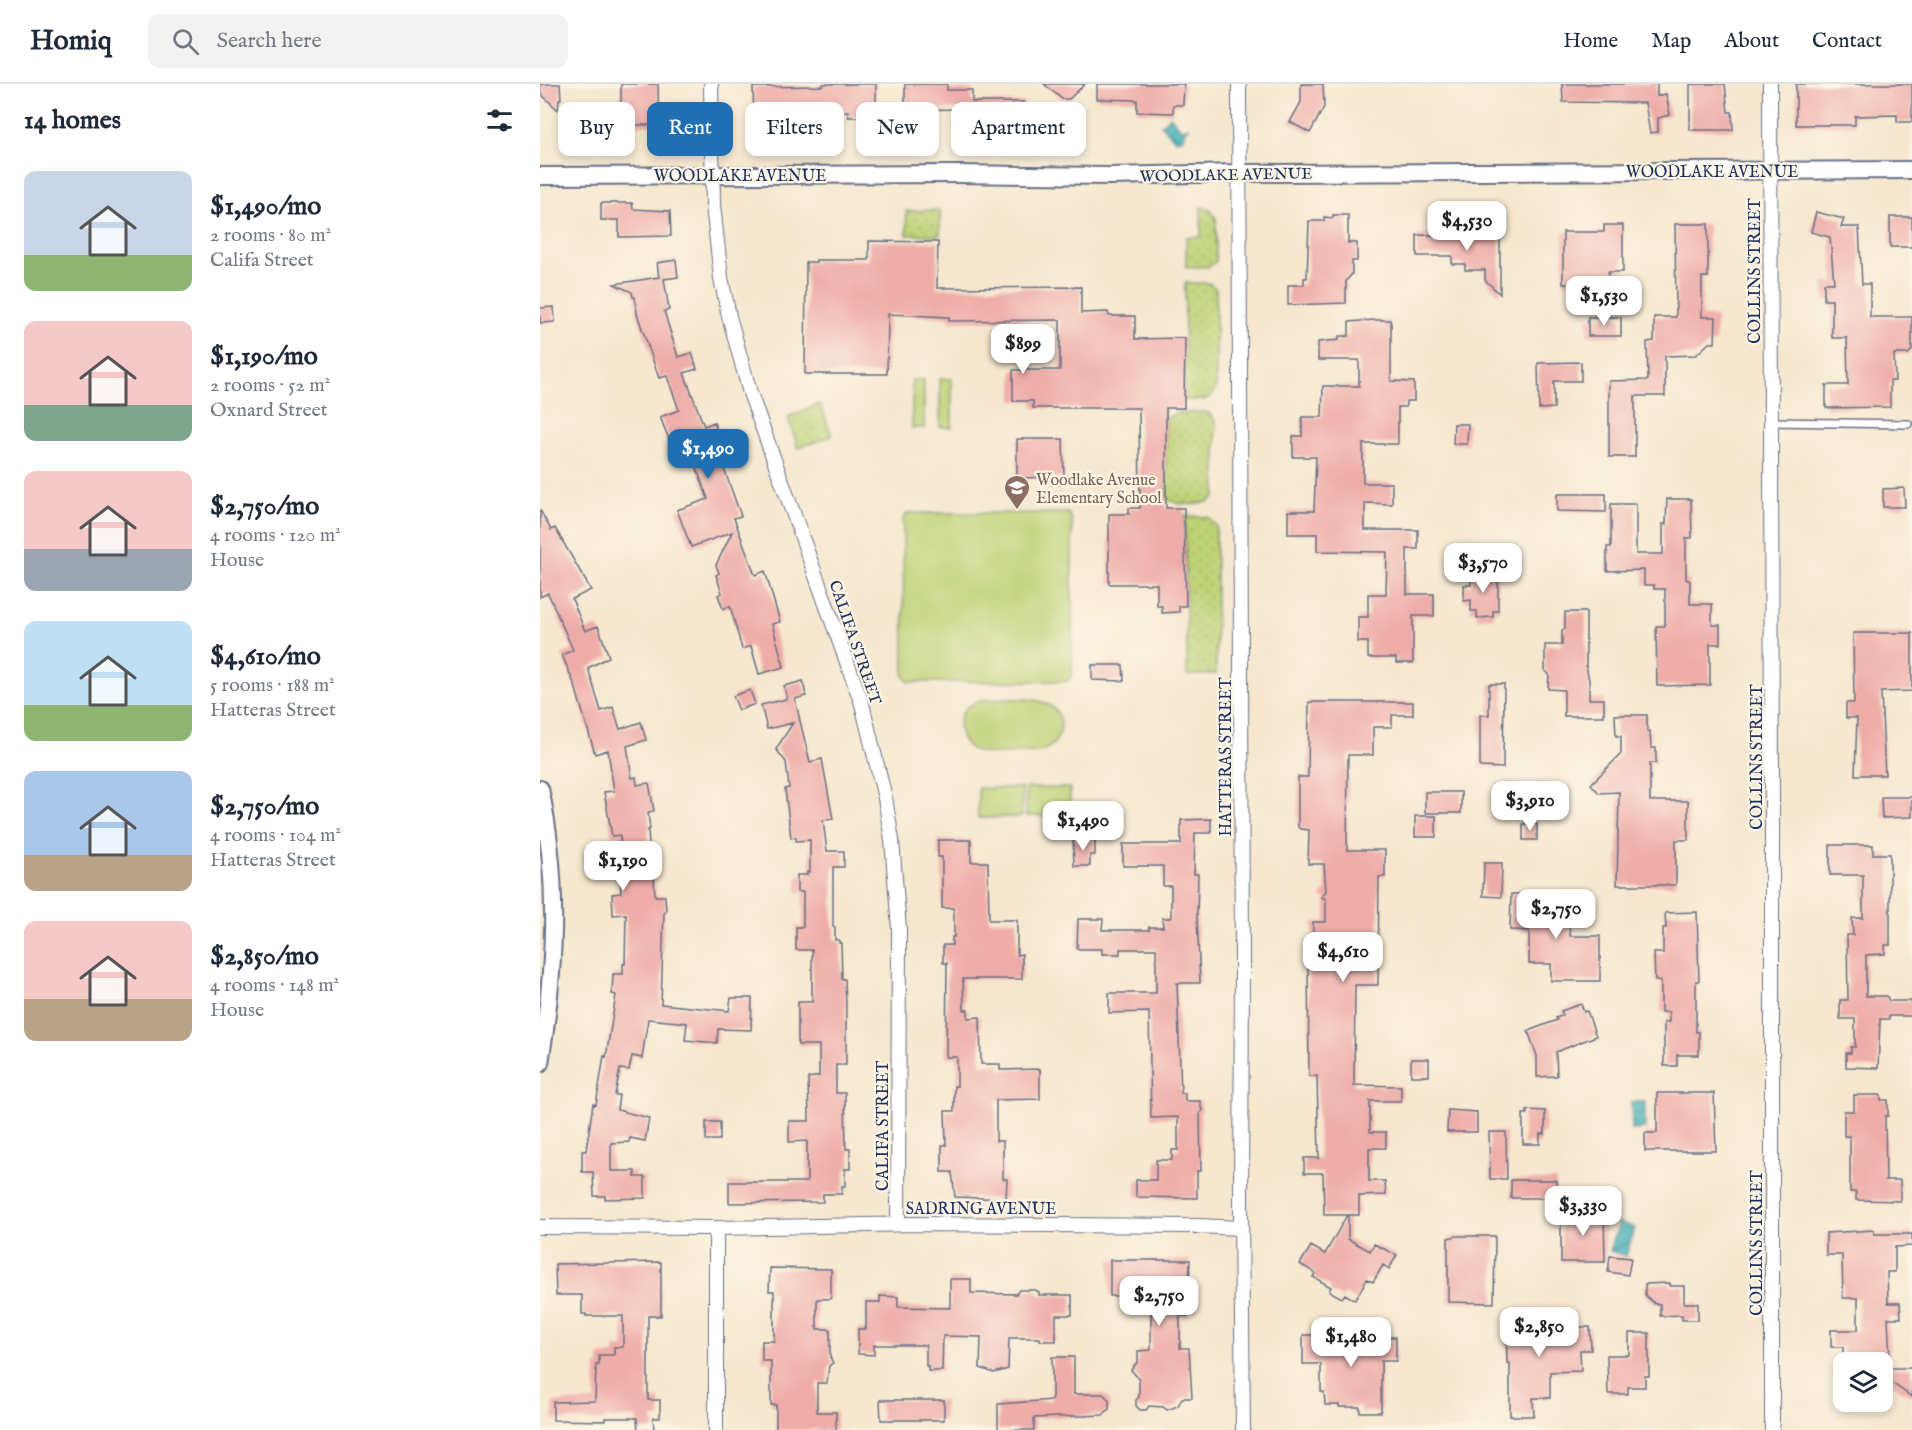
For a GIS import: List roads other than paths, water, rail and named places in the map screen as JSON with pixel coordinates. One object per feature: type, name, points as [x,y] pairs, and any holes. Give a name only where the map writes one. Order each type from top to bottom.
[{"type":"street","name":"CALIFA STREET","points":[[711,84],[712,175],[721,278],[732,327],[750,393],[862,704],[892,840],[899,929],[898,1224]]},
{"type":"street","name":"HATTERAS STREET","points":[[1239,84],[1243,1430]]},
{"type":"street","name":"COLLINS STREET","points":[[1770,84],[1772,1430]]},
{"type":"street","name":"WOODLAKE AVENUE","points":[[540,176],[958,174],[1109,176],[1239,173],[1912,170]]},
{"type":"street","points":[[540,789],[546,817],[553,884],[553,957],[540,1063]]},
{"type":"street","name":"SADRING AVENUE","points":[[540,1227],[716,1228],[898,1224],[1241,1228]]},
{"type":"street","points":[[716,1228],[716,1430]]},
{"type":"lane","points":[[1771,422],[1908,423]]},
{"type":"water","points":[[1170,116],[1181,129],[1188,127],[1183,138],[1176,140],[1161,125]]},
{"type":"water","points":[[1631,1102],[1645,1102],[1645,1129],[1632,1130]]},
{"type":"water","points":[[1619,1222],[1635,1228],[1626,1256],[1610,1251]]},
{"type":"place","name":"Woodlake Avenue Elementary School","points":[[1017,511]]}]
